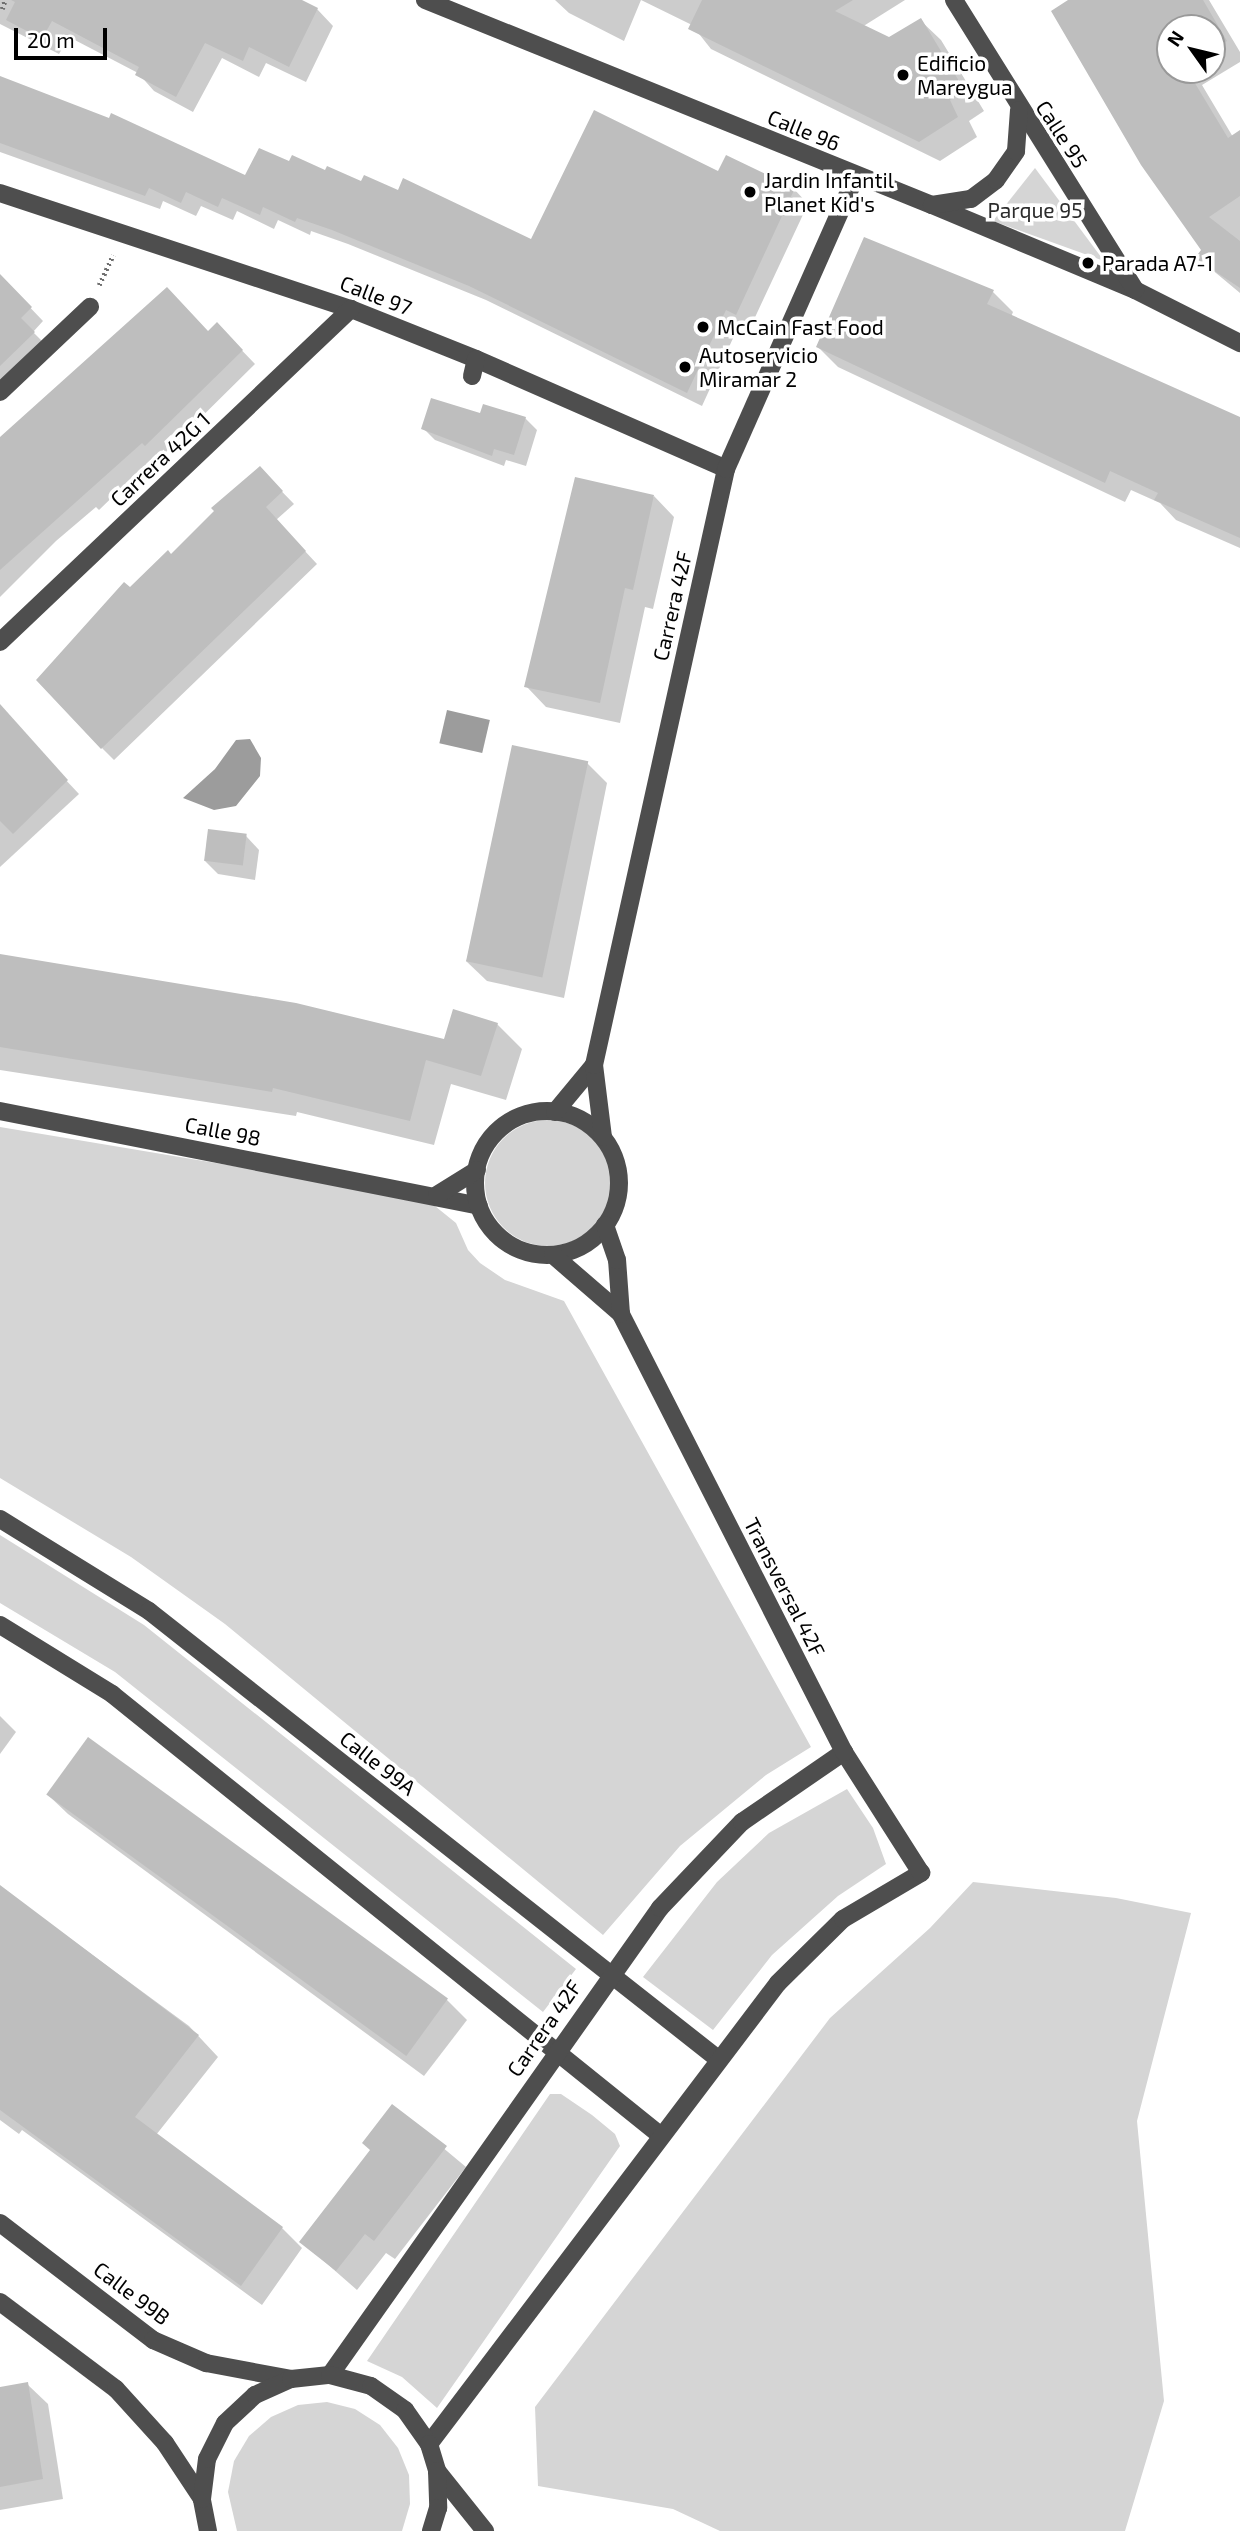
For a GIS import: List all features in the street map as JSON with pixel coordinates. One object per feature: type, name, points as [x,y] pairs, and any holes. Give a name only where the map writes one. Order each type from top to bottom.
[{"type":"street","name":"Calle 96","points":[[425,0],[1135,290],[1240,343]]},
{"type":"street","name":"Calle 95","points":[[954,0],[1019,110],[1135,290]]},
{"type":"street","points":[[932,205],[971,199],[996,180],[1016,151],[1019,110]]},
{"type":"street","name":"Carrera 42F","points":[[603,1137],[594,1065],[726,469],[856,176]]},
{"type":"street","name":"Calle 97","points":[[0,193],[351,309],[474,367],[726,469]]},
{"type":"street","points":[[0,391],[90,307]]},
{"type":"street","name":"Carrera 42G 1","points":[[0,642],[351,309]]},
{"type":"street","name":"Carrera 42F","points":[[555,1112],[594,1065]]},
{"type":"street","name":"Calle 98","points":[[0,1111],[437,1195],[479,1206]]},
{"type":"street","points":[[555,1112],[585,1121],[603,1137],[619,1172],[618,1196],[606,1225],[582,1246],[553,1255],[510,1245],[489,1226],[479,1206],[477,1170],[487,1143],[508,1123],[527,1114],[555,1112]]},
{"type":"street","points":[[437,1195],[477,1170]]},
{"type":"street","name":"Transversal 42F","points":[[606,1225],[617,1260],[621,1314]]},
{"type":"street","name":"Transversal 42F","points":[[553,1255],[621,1314],[844,1752],[921,1873],[844,1919],[778,1983],[718,2059]]},
{"type":"street","name":"Calle 99A","points":[[0,1519],[149,1611],[718,2059]]},
{"type":"street","points":[[0,1625],[112,1694],[660,2135]]},
{"type":"street","name":"Carrera 42F","points":[[330,2375],[554,2052],[611,1974],[698,1864],[742,1822],[844,1752]]},
{"type":"street","points":[[429,2444],[718,2059]]},
{"type":"street","name":"Calle 99B","points":[[0,2223],[153,2340],[205,2364],[291,2379]]},
{"type":"street","points":[[0,2302],[116,2389],[165,2444],[202,2499]]},
{"type":"street","points":[[208,2531],[202,2499],[207,2459],[225,2423],[255,2395],[291,2379],[330,2375],[371,2386],[405,2410],[429,2444],[437,2471],[438,2508],[431,2531]]},
{"type":"street","points":[[437,2471],[485,2531]]},
{"type":"path","points":[[2,9],[5,0]]},
{"type":"path","points":[[90,307],[124,232]]},
{"type":"green space","name":"Parque 95","points":[[1035,168],[1104,261],[993,221]]},
{"type":"green space","points":[[548,1120],[572,1125],[593,1138],[606,1159],[611,1183],[606,1207],[593,1228],[572,1241],[548,1246],[524,1241],[503,1228],[490,1207],[485,1183],[490,1159],[503,1138],[524,1125]]},
{"type":"green space","points":[[0,1127],[425,1198],[456,1223],[468,1250],[480,1263],[505,1280],[564,1301],[811,1747],[766,1775],[680,1846],[603,1935],[225,1624],[131,1557],[0,1478]]},
{"type":"green space","points":[[0,1535],[144,1625],[576,1969],[543,2012],[115,1672],[0,1603]]},
{"type":"green space","points":[[847,1789],[873,1828],[886,1864],[838,1896],[772,1955],[713,2030],[643,1977],[717,1882],[769,1833]]},
{"type":"green space","points":[[973,1882],[1116,1898],[1191,1913],[1137,2121],[1164,2401],[1125,2531],[720,2531],[673,2509],[538,2486],[535,2407],[830,2018],[930,1928]]},
{"type":"green space","points":[[550,2094],[561,2094],[592,2115],[615,2134],[620,2146],[437,2408],[402,2377],[367,2361]]},
{"type":"green space","points":[[327,2402],[355,2409],[380,2425],[398,2448],[409,2475],[410,2504],[402,2531],[237,2531],[228,2492],[234,2461],[249,2436],[271,2417],[298,2405]]},
{"type":"shaded area","points":[[447,710],[490,720],[482,753],[439,743]]},
{"type":"shaded area","points":[[250,739],[261,758],[260,776],[236,806],[214,810],[183,798],[215,769],[236,740]]},
{"type":"building","points":[[11,0],[302,0],[318,8],[289,67],[249,47],[243,61],[205,43],[176,97],[135,75],[139,67],[52,21],[42,39],[6,20],[15,2]]},
{"type":"building","points":[[702,0],[853,0],[835,11],[889,37],[921,18],[965,91],[950,100],[958,117],[919,142],[688,29]]},
{"type":"building","points":[[1068,0],[1203,0],[1211,14],[1156,14],[1156,84],[1195,84],[1228,138],[1240,130],[1240,196],[1209,217],[1240,241],[1240,288],[1195,258],[1201,250],[1141,165],[1051,11]]},
{"type":"building","points":[[0,76],[109,118],[111,113],[245,175],[259,148],[289,161],[292,155],[325,170],[327,166],[361,181],[364,175],[398,190],[403,178],[531,239],[594,110],[718,171],[726,155],[795,188],[736,315],[726,310],[687,393],[469,286],[332,230],[297,218],[295,222],[263,207],[260,215],[222,198],[218,207],[186,192],[181,203],[149,188],[145,196],[0,143]]},
{"type":"building","points":[[864,237],[994,290],[987,304],[1240,417],[1240,538],[1154,500],[1158,493],[1110,471],[1105,483],[816,347]]},
{"type":"building","points":[[0,274],[32,307],[21,318],[35,332],[0,366]]},
{"type":"building","points":[[167,287],[208,331],[217,322],[243,350],[145,446],[142,443],[0,570],[0,437]]},
{"type":"building","points":[[431,398],[480,413],[483,404],[526,417],[514,455],[494,449],[492,456],[421,429]]},
{"type":"building","points":[[260,466],[283,491],[266,507],[306,551],[101,749],[36,680],[124,582],[130,587],[168,550],[171,554],[214,511],[211,508]]},
{"type":"building","points":[[575,477],[654,495],[633,590],[625,588],[600,703],[524,687]]},
{"type":"building","points":[[0,704],[68,780],[13,834],[0,821]]},
{"type":"building","points":[[512,745],[588,761],[542,977],[466,961]]},
{"type":"building","points":[[208,829],[247,834],[243,866],[204,861]]},
{"type":"building","points":[[0,954],[296,1003],[444,1039],[453,1009],[498,1023],[481,1076],[426,1060],[410,1121],[273,1088],[272,1092],[0,1047]]},
{"type":"building","points":[[88,1737],[448,1999],[406,2056],[46,1794]]},
{"type":"building","points":[[0,1885],[199,2035],[135,2117],[283,2227],[241,2286],[0,2110]]},
{"type":"building","points":[[392,2104],[447,2146],[374,2241],[365,2234],[336,2271],[299,2242],[370,2150],[362,2143]]},
{"type":"building","points":[[28,2382],[43,2479],[0,2487],[0,2387]]},
{"type":"place","name":"Edificio Mareygua","points":[[903,75]]},
{"type":"place","name":"Jardin Infantil Planet Kid's","points":[[750,192]]},
{"type":"place","name":"Parada A7-1","points":[[1088,263]]},
{"type":"place","name":"McCain Fast Food","points":[[703,327]]},
{"type":"place","name":"Autoservicio Miramar 2","points":[[685,367]]}]
